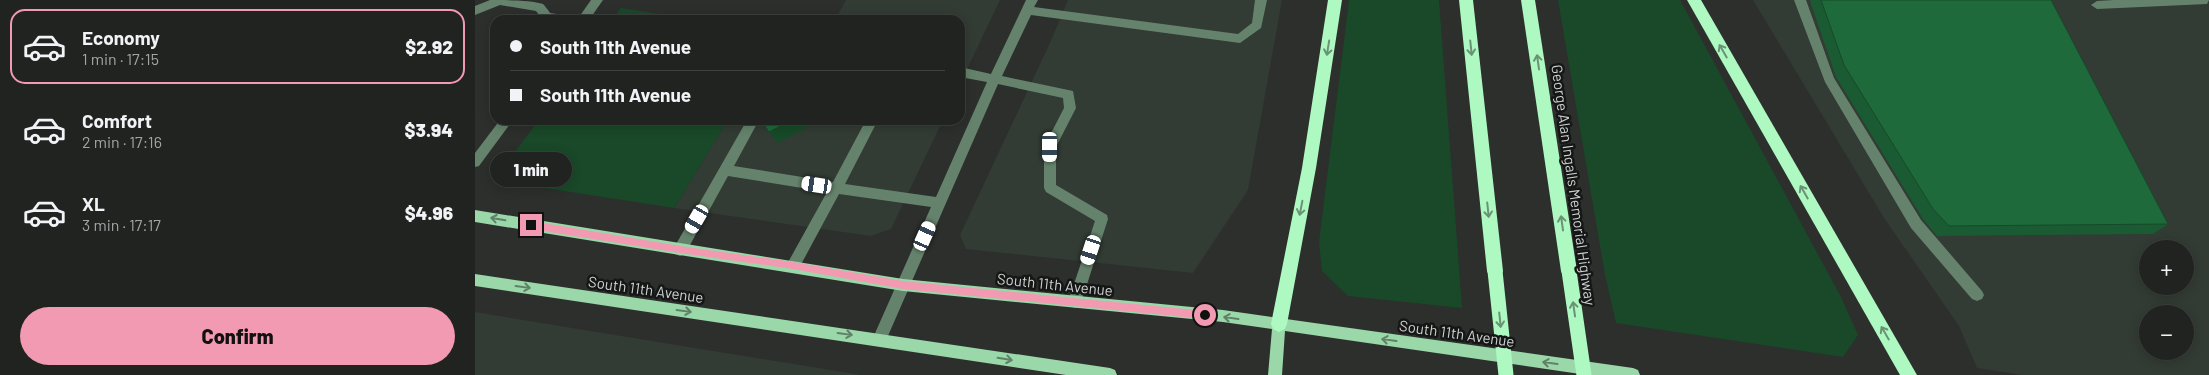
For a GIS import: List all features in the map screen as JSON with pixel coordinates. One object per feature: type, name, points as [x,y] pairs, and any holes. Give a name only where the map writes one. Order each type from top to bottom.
[{"type":"highway","points":[[1279,324],[1309,168],[1335,0]]},
{"type":"highway","points":[[1466,0],[1506,375]]},
{"type":"highway","name":"George Alan Ingalls Memorial Highway","points":[[1528,0],[1584,375]]},
{"type":"highway","points":[[1694,0],[1909,375]]},
{"type":"main road","name":"South 11th Avenue","points":[[475,216],[903,285],[1223,316],[1633,375]]},
{"type":"main road","name":"South 11th Avenue","points":[[475,280],[1109,375]]},
{"type":"main road","points":[[1275,375],[1279,324]]},
{"type":"street","points":[[586,15],[597,0]]},
{"type":"street","points":[[879,340],[995,78],[1030,5],[1240,39],[1257,26],[1261,0]]},
{"type":"street","points":[[1800,0],[1829,78],[1916,224],[1977,295]]},
{"type":"street","points":[[2097,5],[2207,0]]},
{"type":"street","points":[[475,10],[499,1],[539,7],[545,15]]},
{"type":"street","points":[[965,73],[1069,94],[1070,108],[1050,147],[1050,188],[1102,219],[1075,302]]},
{"type":"street","points":[[475,162],[503,125]]},
{"type":"street","points":[[680,250],[750,125]]},
{"type":"street","points":[[793,266],[868,125]]},
{"type":"street","points":[[725,170],[939,203]]},
{"type":"shaded area","points":[[846,0],[1000,0],[965,74],[965,15],[838,15]]},
{"type":"shaded area","points":[[1068,0],[1282,0],[1248,190],[1193,273],[966,249],[960,235],[1049,45]]},
{"type":"shaded area","points":[[1753,0],[2209,0],[2209,375],[2022,375],[1977,368],[1959,326],[1884,218]]},
{"type":"shaded area","points":[[725,125],[941,125],[891,229],[871,236],[674,208]]},
{"type":"shaded area","points":[[475,312],[861,375],[475,375]]},
{"type":"green space","points":[[1349,0],[1439,0],[1462,308],[1348,296],[1322,271],[1319,242]]},
{"type":"green space","points":[[1558,0],[1680,0],[1841,297],[1858,335],[1843,357],[1616,323],[1605,275]]},
{"type":"green space","points":[[621,8],[666,15],[616,15]]},
{"type":"green space","points":[[535,125],[725,125],[674,208],[494,180]]},
{"type":"building","points":[[1821,0],[2051,0],[2168,224],[1949,226],[1933,209],[1844,65]]},
{"type":"building","points":[[764,125],[782,125],[769,132]]},
{"type":"route","points":[[531,225],[903,285],[1205,315]]}]
